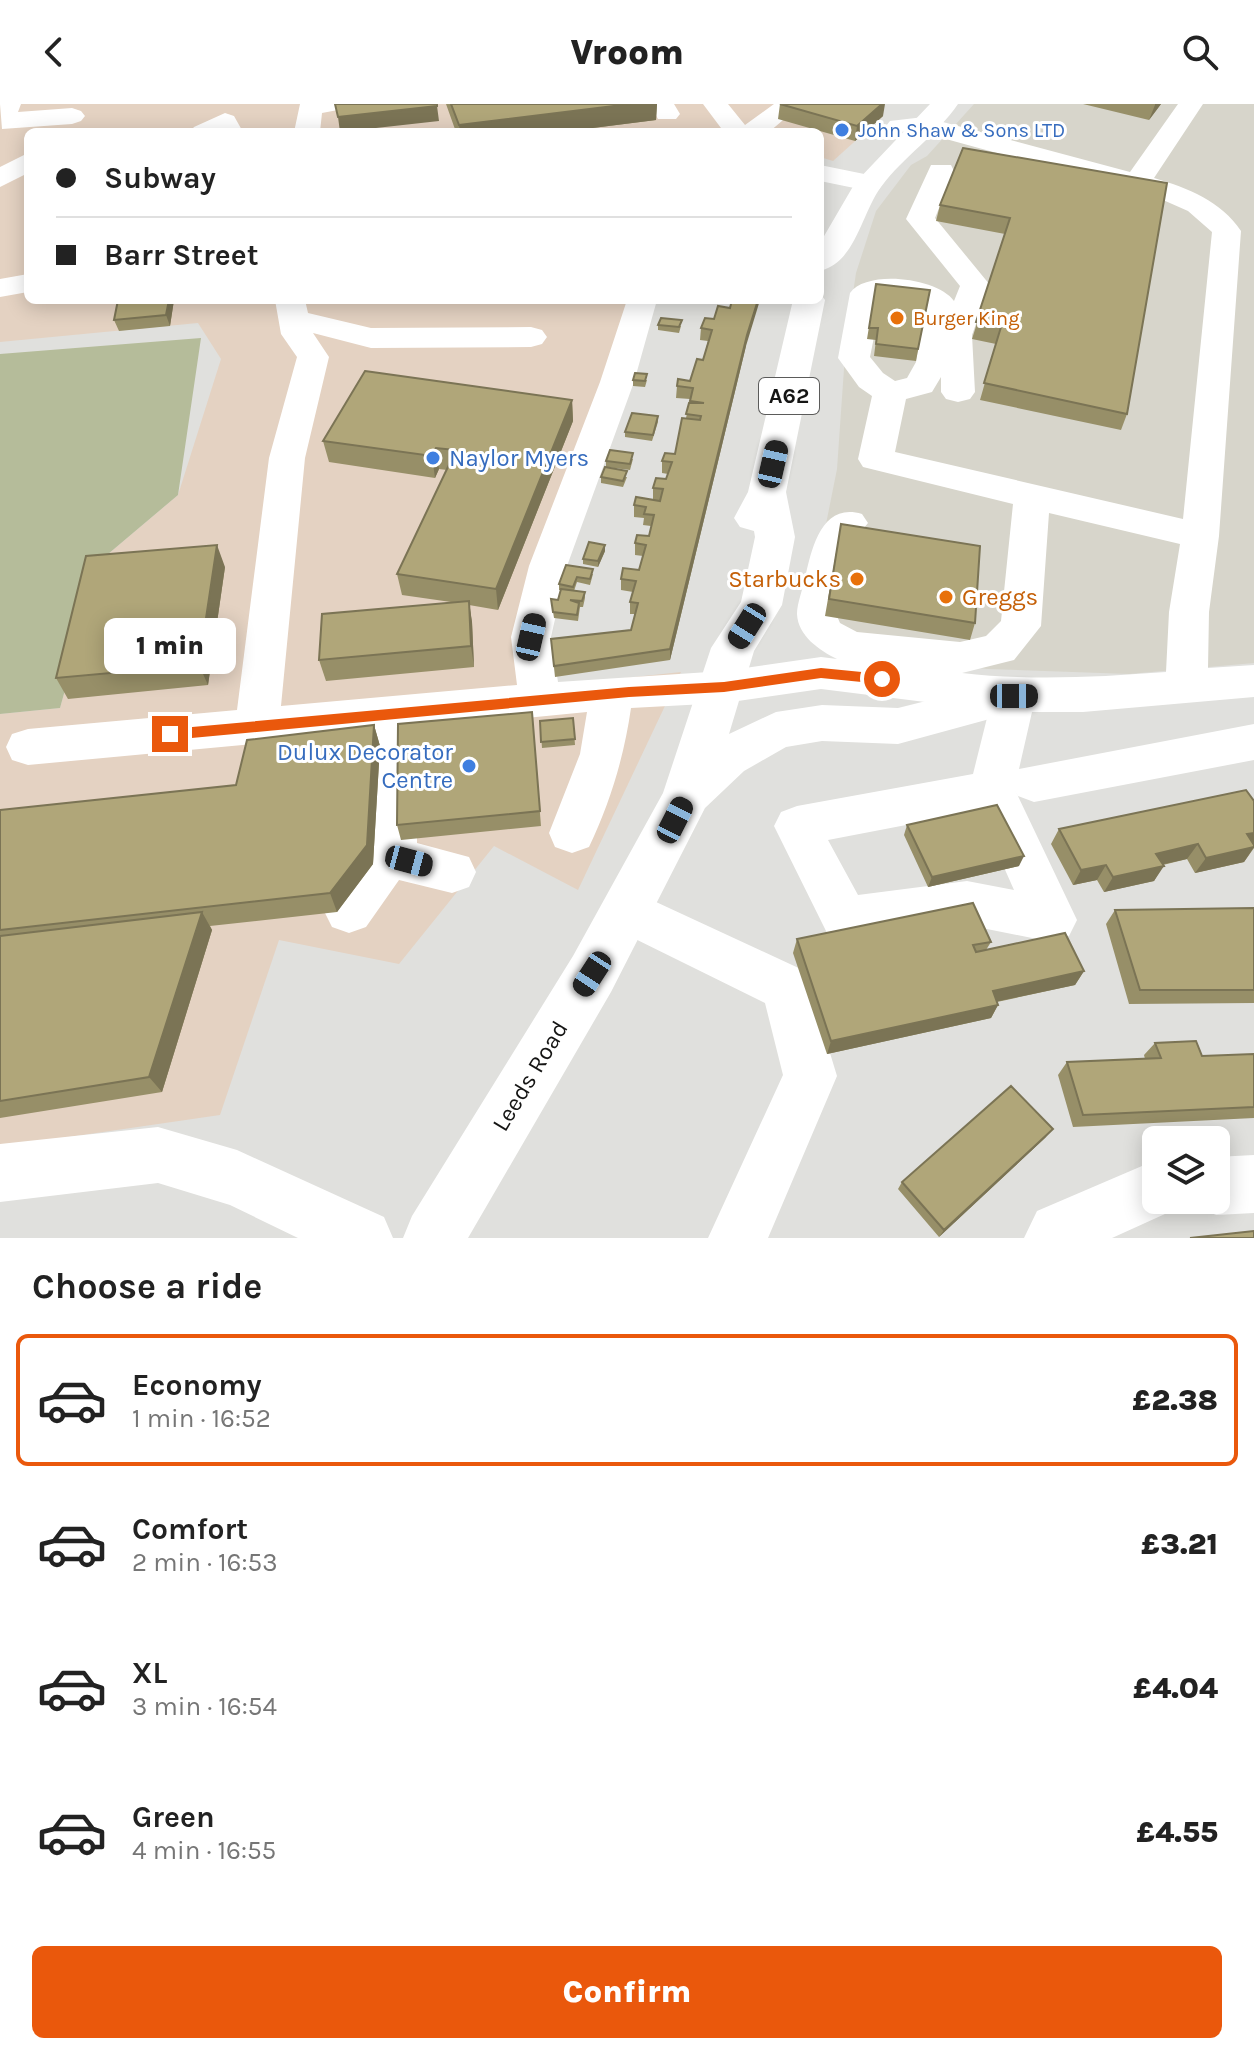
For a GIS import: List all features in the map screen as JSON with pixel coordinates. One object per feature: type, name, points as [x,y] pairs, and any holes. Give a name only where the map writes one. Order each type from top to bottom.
[{"type":"main road","points":[[824,217],[845,178],[914,123],[945,104]]},
{"type":"main road","points":[[824,257],[842,237],[848,218],[845,178]]},
{"type":"main road","name":"Leeds Road","points":[[434,1238],[628,911],[686,797],[728,667],[761,605],[775,537],[767,492],[808,304]]},
{"type":"main road","points":[[686,797],[727,758],[776,730],[822,723],[898,726],[1014,696]]},
{"type":"street","points":[[9,104],[2,121],[72,116]]},
{"type":"street","points":[[307,128],[310,107],[334,104]]},
{"type":"street","points":[[715,104],[734,128]]},
{"type":"street","points":[[764,120],[790,104]]},
{"type":"street","points":[[1138,181],[1191,104]]},
{"type":"street","points":[[914,123],[1037,165],[1138,181],[1185,198],[1217,220],[1227,231],[1200,536],[1189,612],[1249,743],[1013,786],[797,826],[845,919],[967,903],[1052,920],[1013,786],[1014,696]]},
{"type":"street","points":[[0,179],[24,164]]},
{"type":"street","points":[[941,171],[920,219],[975,285],[956,335],[958,392]]},
{"type":"street","points":[[0,288],[24,284]]},
{"type":"street","points":[[540,701],[531,637],[548,566],[617,382],[641,304]]},
{"type":"street","points":[[292,309],[371,338],[531,337]]},
{"type":"street","points":[[256,727],[265,677],[287,458],[313,357],[297,334],[292,309]]},
{"type":"street","points":[[890,392],[876,459],[1200,536]]},
{"type":"street","points":[[849,523],[833,540],[817,616],[825,633],[849,647],[960,658],[999,649],[1021,626],[1032,496]]},
{"type":"street","points":[[28,747],[612,694],[728,667],[821,673],[1014,696],[1221,685]]},
{"type":"street","points":[[572,833],[602,754],[612,694]]},
{"type":"street","points":[[349,911],[387,856],[395,839],[393,715]]},
{"type":"street","points":[[387,856],[452,872]]},
{"type":"street","points":[[628,911],[787,988],[810,1076],[738,1238]]},
{"type":"street","points":[[0,1173],[158,1155],[237,1179],[363,1238]]},
{"type":"street","points":[[1230,1185],[1254,1184]]},
{"type":"street","points":[[1054,1238],[1058,1232],[1142,1195]]},
{"type":"shaded area","points":[[0,104],[840,104],[883,116],[833,161],[824,158],[824,128],[24,128],[24,304],[649,304],[555,567],[541,687],[681,672],[578,890],[494,846],[399,964],[279,940],[220,1115],[0,1147],[0,714],[60,708],[101,560],[178,495],[221,359],[198,323],[0,342]]},
{"type":"shaded area","points":[[974,104],[1254,104],[1254,663],[1129,674],[988,669],[828,652],[804,634],[837,469],[846,340],[856,273],[876,211],[911,165],[927,156]]},
{"type":"green space","points":[[201,338],[178,495],[101,560],[60,708],[0,714],[0,354]]},
{"type":"building","points":[[335,104],[437,104],[437,106],[338,117]]},
{"type":"building","points":[[451,104],[630,104],[459,125]]},
{"type":"building","points":[[780,104],[882,104],[857,126]]},
{"type":"building","points":[[963,148],[1167,183],[1127,414],[984,383],[1001,327],[976,322],[1010,218],[940,205]]},
{"type":"building","name":"Burger King","points":[[876,284],[930,290],[918,349],[876,344],[878,328],[869,328]]},
{"type":"building","points":[[117,304],[168,304],[166,315],[114,320]]},
{"type":"building","points":[[731,304],[757,304],[670,649],[554,666],[551,639],[631,630],[638,603],[630,602],[636,581],[621,579],[623,568],[639,570],[646,545],[635,543],[637,535],[649,536],[654,515],[644,514],[646,507],[634,505],[636,497],[660,501],[663,489],[653,488],[656,478],[666,479],[672,462],[662,461],[665,453],[675,454],[682,418],[700,420],[701,416],[686,414],[689,403],[704,403],[690,401],[693,388],[677,386],[678,379],[690,381],[697,359],[703,360],[712,330],[701,328],[705,318],[714,319],[718,306],[730,308]]},
{"type":"building","points":[[661,318],[682,320],[679,327],[658,325]]},
{"type":"building","points":[[365,371],[572,400],[496,589],[397,574],[456,450],[436,448],[432,456],[323,441]]},
{"type":"building","points":[[635,373],[647,374],[645,381],[633,380]]},
{"type":"building","points":[[632,413],[658,416],[653,435],[625,432]]},
{"type":"building","points":[[610,450],[633,453],[630,464],[606,461]]},
{"type":"building","points":[[605,467],[627,471],[623,481],[601,477]]},
{"type":"building","points":[[841,524],[980,546],[975,623],[829,599]]},
{"type":"building","points":[[589,542],[605,545],[598,561],[583,559]]},
{"type":"building","points":[[217,545],[199,665],[56,678],[86,556]]},
{"type":"building","points":[[566,565],[593,569],[590,579],[577,577],[573,587],[559,584]]},
{"type":"building","points":[[561,589],[585,592],[582,601],[570,600],[579,603],[577,615],[553,612],[551,599],[558,600]]},
{"type":"building","points":[[469,601],[471,646],[319,660],[322,614]]},
{"type":"building","name":"Dulux Decorator Centre","points":[[532,712],[540,811],[397,825],[398,724]]},
{"type":"building","points":[[573,718],[575,739],[541,742],[540,721]]},
{"type":"building","points":[[374,725],[367,845],[330,893],[0,930],[0,810],[236,785],[247,740]]},
{"type":"building","points":[[1246,790],[1254,801],[1254,833],[1247,834],[1254,847],[1206,858],[1198,844],[1156,854],[1164,866],[1113,877],[1106,865],[1081,870],[1059,829]]},
{"type":"building","points":[[997,805],[1024,856],[932,877],[907,825]]},
{"type":"building","points":[[973,903],[991,942],[973,945],[976,952],[1065,933],[1084,971],[993,991],[998,1005],[831,1041],[797,939]]},
{"type":"building","points":[[1254,908],[1254,990],[1140,990],[1115,910]]},
{"type":"building","points":[[202,912],[149,1077],[0,1101],[0,936]]},
{"type":"building","points":[[1196,1041],[1202,1056],[1254,1054],[1254,1107],[1083,1115],[1067,1062],[1161,1058],[1155,1043]]},
{"type":"building","points":[[1011,1086],[1053,1129],[944,1230],[902,1182]]},
{"type":"building","points":[[1254,1231],[1254,1238],[1190,1238]]},
{"type":"place","name":"John Shaw & Sons LTD","points":[[842,130]]},
{"type":"place","name":"Burger King","points":[[897,318]]},
{"type":"place","name":"Naylor Myers","points":[[433,458]]},
{"type":"place","name":"Starbucks","points":[[857,579]]},
{"type":"place","name":"Greggs","points":[[946,597]]},
{"type":"place","name":"Dulux Decorator Centre","points":[[469,766]]},
{"type":"route","points":[[170,734],[629,692],[724,687],[821,673],[882,679]]}]
